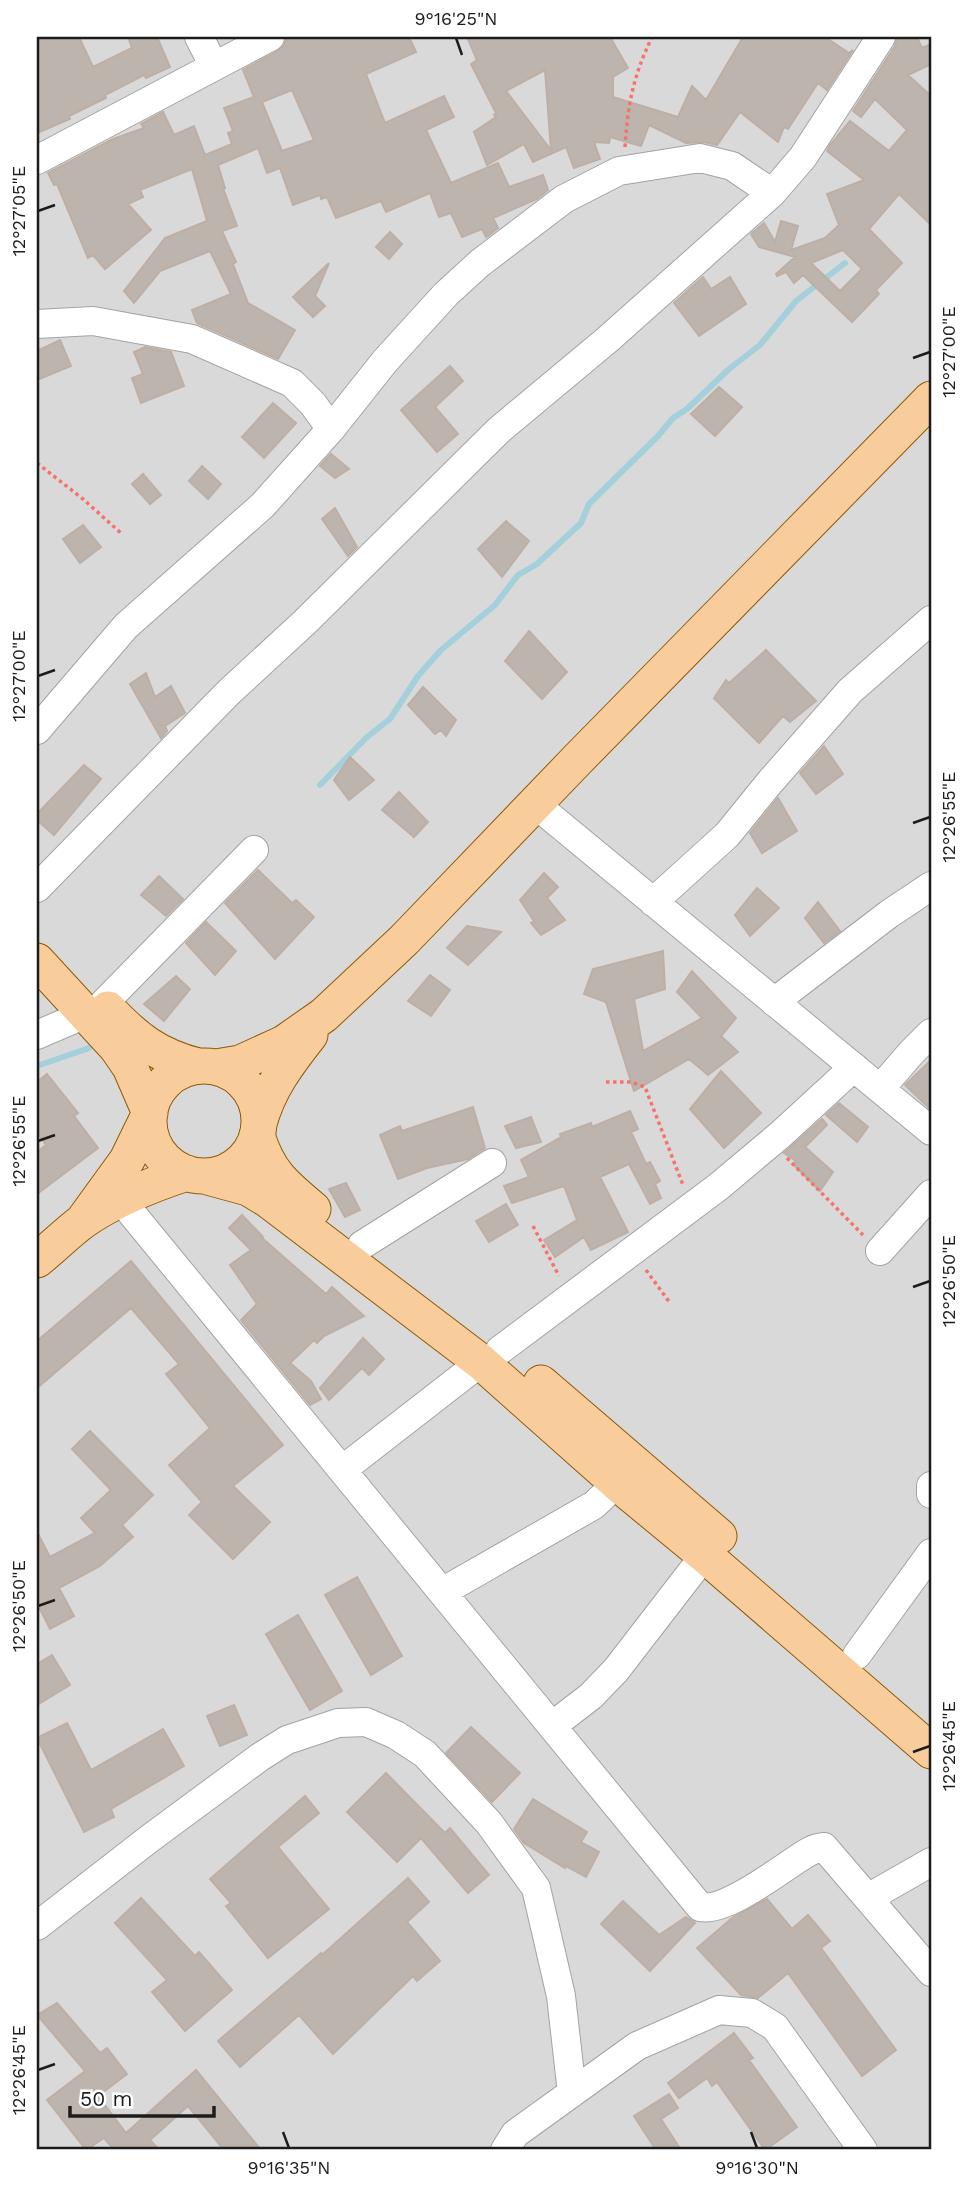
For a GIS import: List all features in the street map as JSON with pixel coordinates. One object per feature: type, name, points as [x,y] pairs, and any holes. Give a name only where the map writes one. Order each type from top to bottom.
[{"type":"main road","points":[[931,399],[404,940],[324,1015],[285,1043],[240,1063],[179,1072],[163,1083],[153,1099],[148,1121],[151,1140],[161,1157],[176,1170],[240,1185],[268,1200],[490,1356],[541,1383],[931,1719]]},
{"type":"main road","points":[[37,934],[95,1009],[130,1067],[150,1113],[127,1160],[82,1222]]},
{"type":"main road","points":[[37,961],[95,1009],[153,1049],[173,1060],[233,1074],[247,1088],[256,1105],[263,1157],[291,1191],[362,1244],[490,1356],[617,1483],[931,1751]]},
{"type":"main road","points":[[37,1261],[82,1222],[120,1199],[144,1188],[195,1175],[212,1177],[230,1170],[245,1158],[273,1084],[324,1015]]},
{"type":"street","points":[[199,37],[214,66]]},
{"type":"street","points":[[37,160],[271,37]]},
{"type":"street","points":[[37,888],[229,692],[305,622],[499,430],[607,340],[772,193],[803,157],[881,37]]},
{"type":"street","points":[[37,730],[126,626],[263,505],[331,429],[385,361],[446,294],[480,263],[564,199],[624,170],[700,158],[732,166],[772,193]]},
{"type":"street","points":[[37,324],[93,321],[192,339],[292,383],[313,404],[331,429]]},
{"type":"street","points":[[653,902],[727,835],[769,782],[850,691],[931,620]]},
{"type":"street","points":[[535,804],[931,1131]]},
{"type":"street","points":[[37,1035],[95,1009],[254,850]]},
{"type":"street","points":[[774,1002],[889,914],[931,886]]},
{"type":"street","points":[[880,1089],[931,1034]]},
{"type":"street","points":[[342,1471],[490,1356],[692,1206],[771,1142],[854,1067]]},
{"type":"street","points":[[362,1244],[492,1163]]},
{"type":"street","points":[[880,1251],[931,1194]]},
{"type":"street","points":[[120,1199],[700,1906],[709,1909],[724,1903],[772,1876],[815,1847],[824,1847],[931,1972]]},
{"type":"street","points":[[442,1592],[594,1505],[617,1483]]},
{"type":"street","points":[[931,1486],[931,1494]]},
{"type":"street","points":[[857,1655],[931,1553]]},
{"type":"street","points":[[552,1726],[591,1696],[615,1671],[697,1565],[708,1558]]},
{"type":"street","points":[[37,1926],[269,1751],[287,1740],[338,1723],[366,1722],[396,1735],[425,1754],[489,1823],[536,1888],[561,1996],[572,2092]]},
{"type":"street","points":[[868,1898],[931,1862]]},
{"type":"street","points":[[505,2150],[515,2134],[637,2046],[719,2010],[752,2012],[775,2027],[863,2150]]},
{"type":"path","points":[[624,170],[630,93],[637,69],[652,37]]},
{"type":"path","points":[[37,463],[122,534]]},
{"type":"path","points":[[606,1082],[631,1082],[645,1087],[692,1206]]},
{"type":"path","points":[[771,1142],[880,1251]]},
{"type":"path","points":[[533,1226],[570,1296]]},
{"type":"path","points":[[633,1251],[670,1303]]},
{"type":"shaded area","points":[[37,37],[931,37],[931,2150],[37,2150]]},
{"type":"building","points":[[37,37],[79,37],[93,67],[132,48],[128,37],[157,37],[170,67],[146,78],[144,75],[69,116],[70,119],[37,133]]},
{"type":"building","points":[[287,37],[409,37],[416,52],[366,74],[385,123],[444,96],[454,117],[426,130],[451,183],[498,163],[509,187],[543,175],[548,190],[537,199],[493,218],[498,228],[488,236],[486,237],[482,229],[462,237],[451,213],[439,217],[430,193],[386,212],[381,201],[336,218],[327,197],[321,199],[320,195],[293,205],[280,168],[267,173],[258,148],[218,165],[237,226],[222,231],[236,262],[233,264],[248,303],[295,330],[278,359],[197,323],[192,310],[231,294],[210,251],[160,271],[134,303],[124,291],[165,238],[207,221],[192,169],[140,190],[143,197],[128,204],[151,230],[105,269],[93,255],[88,258],[57,184],[54,185],[48,173],[113,139],[144,128],[141,124],[163,112],[174,135],[194,126],[205,155],[232,144],[228,133],[233,131],[224,108],[254,97],[243,70],[284,45]],"holes":[[[292,90],[314,140],[282,151],[262,102]]]},
{"type":"building","points":[[467,37],[610,37],[628,68],[613,77],[613,97],[678,117],[692,86],[706,100],[743,37],[825,37],[849,53],[853,50],[827,90],[818,83],[788,129],[784,127],[778,142],[740,112],[717,145],[704,142],[686,143],[649,125],[641,146],[610,137],[609,143],[594,142],[600,159],[574,168],[566,147],[533,162],[524,144],[487,165],[474,132],[496,117],[496,113],[471,64],[477,60]],"holes":[[[545,70],[551,150],[506,91]]]},
{"type":"building","points":[[897,37],[917,37],[922,48],[931,44],[931,64],[908,75],[931,96],[931,225],[899,194],[869,229],[902,263],[876,290],[879,294],[852,322],[803,275],[794,283],[786,272],[777,276],[776,274],[795,257],[759,247],[751,234],[764,223],[775,242],[781,221],[798,226],[791,250],[825,238],[839,225],[827,194],[864,180],[827,151],[830,145],[850,121],[889,151],[907,130],[875,99],[861,117],[853,111],[895,46]],"holes":[[[843,250],[862,269],[840,291],[811,263]]]},
{"type":"building","points":[[390,232],[402,244],[389,259],[376,247]]},
{"type":"building","points":[[329,263],[315,296],[325,306],[313,317],[293,297]]},
{"type":"building","points":[[703,277],[711,289],[730,277],[746,304],[699,336],[674,303]]},
{"type":"building","points":[[60,340],[71,366],[37,380],[37,351]]},
{"type":"building","points":[[145,347],[171,352],[184,386],[141,403],[132,378],[143,374],[134,352]]},
{"type":"building","points":[[450,366],[463,381],[435,407],[458,434],[437,452],[401,410]]},
{"type":"building","points":[[719,387],[742,407],[715,436],[691,414]]},
{"type":"building","points":[[273,403],[296,423],[264,458],[242,437]]},
{"type":"building","points":[[331,454],[349,469],[335,478],[320,466]]},
{"type":"building","points":[[202,466],[221,484],[208,499],[189,481]]},
{"type":"building","points":[[143,474],[161,495],[150,504],[132,484]]},
{"type":"building","points":[[335,508],[357,547],[348,556],[322,519]]},
{"type":"building","points":[[506,521],[529,541],[502,577],[478,549]]},
{"type":"building","points":[[83,525],[101,547],[80,563],[63,539]]},
{"type":"building","points":[[529,631],[567,672],[542,699],[505,661]]},
{"type":"building","points":[[766,650],[816,701],[790,722],[783,716],[759,743],[714,698],[726,680],[729,683]]},
{"type":"building","points":[[146,673],[155,697],[171,686],[185,713],[165,726],[167,731],[161,738],[130,684]]},
{"type":"building","points":[[423,687],[456,720],[446,736],[441,730],[435,734],[408,705]]},
{"type":"building","points":[[824,746],[843,774],[816,794],[800,773]]},
{"type":"building","points":[[350,757],[374,780],[349,800],[334,780]]},
{"type":"building","points":[[84,765],[101,779],[54,835],[37,820],[37,814]]},
{"type":"building","points":[[399,792],[428,822],[414,837],[382,810]]},
{"type":"building","points":[[778,798],[797,831],[762,853],[750,833]]},
{"type":"building","points":[[258,870],[292,903],[296,900],[314,917],[275,959],[225,903]]},
{"type":"building","points":[[544,873],[558,887],[547,898],[565,920],[541,935],[531,923],[534,921],[520,900]]},
{"type":"building","points":[[159,876],[183,899],[166,916],[141,895]]},
{"type":"building","points":[[757,888],[779,908],[750,936],[735,915]]},
{"type":"building","points":[[818,902],[840,931],[824,943],[805,918]]},
{"type":"building","points":[[206,922],[236,951],[215,975],[186,943]]},
{"type":"building","points":[[467,926],[501,932],[468,965],[447,948]]},
{"type":"building","points":[[663,951],[665,989],[634,999],[643,1051],[702,1018],[677,992],[692,971],[736,1018],[721,1036],[738,1052],[708,1075],[689,1059],[634,1091],[606,1002],[584,994],[593,969]]},
{"type":"building","points":[[430,975],[450,990],[431,1016],[408,1001]]},
{"type":"building","points":[[176,976],[190,989],[164,1021],[144,1004]]},
{"type":"building","points":[[931,1060],[931,1110],[905,1085]]},
{"type":"building","points":[[721,1071],[761,1113],[724,1148],[690,1109]]},
{"type":"building","points":[[47,1074],[78,1113],[74,1116],[98,1148],[37,1194],[37,1152],[46,1145],[37,1132],[37,1082]]},
{"type":"building","points":[[839,1103],[868,1127],[857,1142],[826,1115]]},
{"type":"building","points":[[473,1107],[485,1148],[468,1159],[427,1168],[398,1179],[380,1135],[400,1126],[402,1131]]},
{"type":"building","points":[[630,1111],[638,1129],[631,1132],[646,1164],[650,1162],[660,1181],[655,1184],[661,1198],[650,1204],[629,1164],[600,1177],[628,1232],[591,1250],[584,1237],[555,1257],[544,1240],[577,1220],[564,1186],[512,1203],[504,1186],[529,1177],[521,1160],[561,1137],[560,1134],[591,1123],[592,1127]]},
{"type":"building","points":[[531,1117],[541,1142],[516,1148],[505,1126]]},
{"type":"building","points":[[822,1119],[827,1125],[805,1147],[833,1172],[820,1191],[793,1164],[796,1161],[784,1153]]},
{"type":"building","points":[[346,1183],[360,1210],[345,1217],[329,1189]]},
{"type":"building","points":[[506,1204],[518,1225],[489,1242],[476,1221]]},
{"type":"building","points":[[242,1215],[262,1238],[326,1294],[332,1287],[364,1316],[324,1336],[317,1343],[314,1340],[290,1363],[311,1381],[321,1399],[310,1405],[241,1320],[257,1304],[230,1265],[251,1250],[229,1228]]},
{"type":"building","points":[[131,1261],[283,1445],[233,1486],[270,1522],[233,1559],[189,1515],[202,1502],[169,1465],[210,1428],[166,1374],[179,1364],[131,1308],[37,1388],[37,1341]]},
{"type":"building","points":[[363,1338],[384,1359],[369,1375],[362,1368],[329,1400],[320,1388]]},
{"type":"building","points":[[90,1431],[153,1495],[122,1525],[133,1537],[100,1566],[59,1588],[74,1616],[50,1629],[37,1603],[37,1532],[50,1557],[95,1533],[81,1518],[111,1490],[72,1449]]},
{"type":"building","points":[[357,1577],[402,1656],[371,1675],[325,1595]]},
{"type":"building","points":[[298,1615],[342,1691],[310,1710],[266,1634]]},
{"type":"building","points":[[52,1655],[70,1685],[37,1705],[37,1664]]},
{"type":"building","points":[[234,1705],[247,1735],[220,1746],[207,1716]]},
{"type":"building","points":[[67,1723],[91,1770],[163,1729],[184,1766],[111,1809],[114,1817],[84,1832],[37,1738]]},
{"type":"building","points":[[471,1727],[520,1773],[492,1802],[446,1753]]},
{"type":"building","points":[[386,1773],[445,1833],[450,1828],[489,1875],[468,1893],[421,1838],[397,1862],[347,1812]]},
{"type":"building","points":[[305,1796],[319,1813],[278,1847],[329,1909],[268,1958],[226,1906],[231,1903],[210,1879]]},
{"type":"building","points":[[533,1799],[587,1832],[581,1842],[599,1852],[586,1877],[566,1866],[565,1868],[524,1843],[514,1829]]},
{"type":"building","points":[[408,1878],[429,1902],[407,1922],[440,1961],[417,1981],[413,1976],[333,2054],[299,2015],[240,2067],[218,2041],[321,1953],[322,1955]]},
{"type":"building","points":[[141,1898],[195,1956],[199,1952],[232,1990],[185,2031],[152,1992],[167,1980],[115,1923]]},
{"type":"building","points":[[767,1899],[792,1929],[808,1915],[830,1941],[821,1948],[896,2050],[862,2076],[788,1973],[758,1998],[741,1995],[697,1948],[732,1918]]},
{"type":"building","points":[[623,1901],[659,1935],[686,1917],[695,1923],[650,1971],[601,1924]]},
{"type":"building","points":[[57,2003],[100,2053],[107,2048],[127,2074],[98,2096],[126,2133],[196,2070],[261,2150],[224,2150],[188,2106],[150,2140],[159,2150],[108,2150],[112,2147],[104,2138],[86,2150],[47,2100],[85,2071],[37,2015]]},
{"type":"building","points":[[734,2033],[753,2058],[749,2060],[797,2127],[765,2150],[717,2082],[712,2086],[707,2078],[679,2098],[668,2083]]},
{"type":"building","points":[[669,2094],[678,2108],[661,2119],[681,2150],[656,2150],[634,2116]]},
{"type":"waterway","points":[[320,785],[367,737],[390,719],[418,676],[441,650],[495,605],[518,575],[537,564],[581,523],[589,504],[673,418],[687,409],[729,369],[760,345],[796,301],[845,263]]},
{"type":"waterway","points":[[37,1066],[89,1048]]}]
